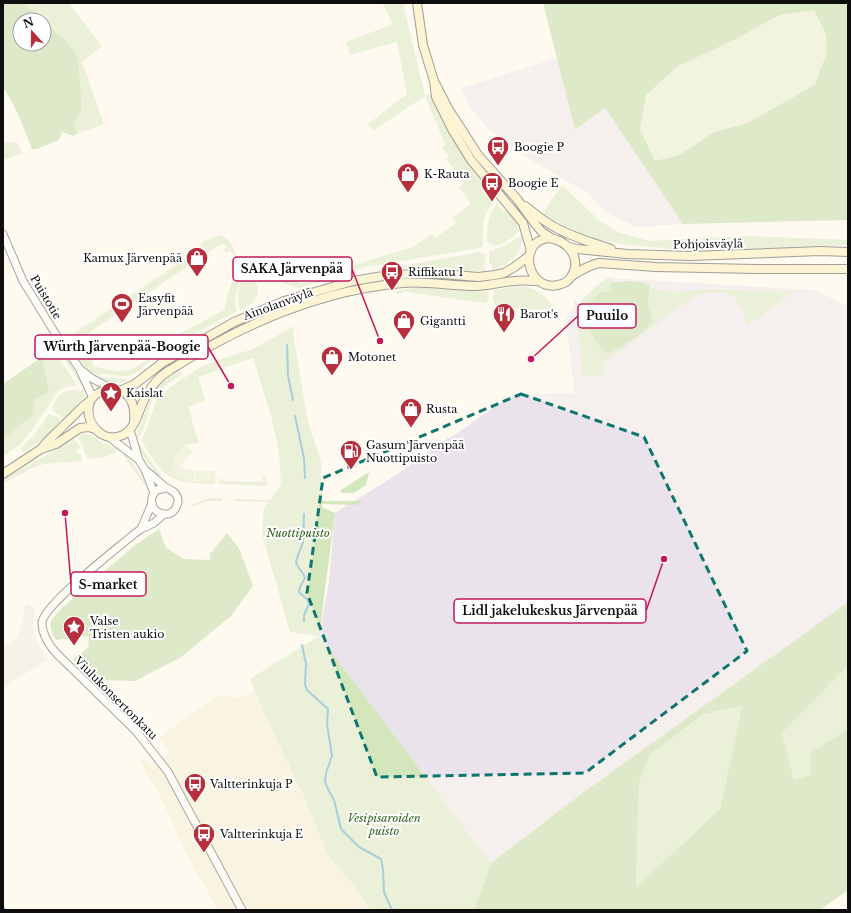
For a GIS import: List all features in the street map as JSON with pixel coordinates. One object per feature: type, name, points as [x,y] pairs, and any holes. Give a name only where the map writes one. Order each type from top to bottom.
[{"type":"main road","points":[[417,3],[423,45],[434,81],[436,98],[453,131],[471,160],[519,217],[527,234],[530,254],[530,269],[535,277],[538,281],[549,286],[562,285],[572,276],[575,265],[574,256],[569,247],[542,232],[517,199],[478,155],[449,110],[434,81]]},
{"type":"main road","points":[[517,199],[543,220],[563,232],[590,243],[627,254]]},
{"type":"main road","points":[[530,254],[536,243],[540,240],[554,239]]},
{"type":"main road","name":"Pohjoisväylä","points":[[569,247],[627,254],[691,256],[848,252]]},
{"type":"main road","name":"Ainolanväylä","points":[[115,390],[122,390],[135,384],[162,363],[234,322],[284,301],[353,281],[383,276],[430,273],[478,277],[495,275],[509,270],[530,254]]},
{"type":"main road","name":"Pohjoisväylä","points":[[572,276],[587,267],[599,264],[656,267],[848,269]]},
{"type":"main road","name":"Ainolanväylä","points":[[132,426],[148,392],[168,371],[224,338],[277,314],[363,288],[389,284],[422,282],[476,286],[513,281],[538,281]]},
{"type":"main road","points":[[3,474],[41,449],[56,444],[80,428],[89,427],[109,437],[117,438],[126,433],[132,426],[134,408],[131,400],[127,395],[115,390],[106,390],[98,393],[82,406],[65,425],[48,439],[41,449]]},
{"type":"main road","points":[[92,399],[88,413],[89,421],[95,429]]},
{"type":"street","name":"Puistotie","points":[[3,234],[23,280],[55,334],[79,368],[92,399]]},
{"type":"street","name":"Puistotie","points":[[79,368],[91,378],[115,390]]},
{"type":"street","points":[[132,426],[139,460],[145,470],[154,493]]},
{"type":"street","points":[[109,437],[139,460]]},
{"type":"street","points":[[145,470],[166,488],[174,492],[178,498],[175,510],[168,514],[164,514],[156,510],[152,503],[154,493],[160,488],[166,488]]},
{"type":"street","name":"Viulukonsertonkatu","points":[[141,529],[152,503]]},
{"type":"street","name":"Viulukonsertonkatu","points":[[164,514],[154,523],[141,529],[56,601],[44,618],[42,623],[43,630],[50,646],[136,731],[168,772],[242,910]]},
{"type":"highlighted area","points":[[521,394],[644,437],[747,651],[585,773],[377,777],[307,593],[323,478]]},
{"type":"shaded area","points":[[557,58],[575,130],[605,108],[683,224],[637,227],[605,212],[589,194],[531,160],[490,130],[470,108],[462,88]]},
{"type":"shaded area","points":[[607,278],[815,290],[848,306],[848,602],[577,797],[491,863],[319,636],[329,581],[335,513],[393,477],[511,395],[574,393],[566,316]]},
{"type":"shaded area","points":[[29,604],[35,611],[33,627],[37,642],[48,659],[3,688],[3,648],[17,639],[25,615],[24,607]]},
{"type":"shaded area","points":[[256,690],[264,713],[302,792],[328,855],[359,892],[370,910],[218,910],[186,853],[161,798],[138,757],[151,764],[170,752],[159,737],[218,696],[229,695],[241,698]]},
{"type":"green space","points":[[3,3],[22,3],[33,12],[12,12],[12,52],[52,52],[52,29],[67,41],[78,58],[82,109],[74,125],[77,134],[73,136],[62,132],[59,140],[37,149],[32,149],[15,107],[3,88]]},
{"type":"green space","points":[[22,3],[69,3],[102,46],[82,62],[104,124],[77,134],[74,125],[82,109],[67,41],[52,29],[52,12],[33,12]]},
{"type":"green space","points":[[382,3],[403,3],[425,96],[373,131],[368,124],[407,94],[397,42],[350,55],[346,42],[393,24]]},
{"type":"green space","points":[[543,3],[848,3],[848,220],[683,224],[605,108],[575,130]]},
{"type":"green space","points":[[814,10],[826,35],[827,52],[815,85],[745,124],[714,132],[680,155],[655,161],[640,129],[646,95],[678,66],[736,39],[779,15]]},
{"type":"green space","points":[[431,94],[439,114],[463,157],[492,196],[491,197],[494,201],[486,213],[483,223],[483,246],[480,248],[364,267],[350,273],[299,288],[285,284],[266,258],[268,255],[270,258],[273,257],[288,279],[293,279],[300,284],[413,247],[432,234],[435,238],[456,223],[453,218],[471,204],[459,187],[464,183],[446,159],[449,157],[442,147],[445,144],[425,96]]},
{"type":"green space","points":[[3,142],[18,143],[21,154],[3,160]]},
{"type":"green space","points":[[562,185],[600,221],[618,232],[649,241],[747,236],[848,240],[848,245],[691,251],[628,245],[589,238],[544,214],[545,210]]},
{"type":"green space","points":[[497,204],[503,212],[506,210],[514,219],[520,230],[500,245],[491,244],[487,241],[490,216]]},
{"type":"green space","points":[[219,235],[230,243],[236,256],[234,256],[230,251],[226,253],[224,250],[227,247],[223,243],[81,338],[85,344],[75,351],[71,350],[67,344],[70,336],[197,251],[202,242]]},
{"type":"green space","points":[[522,235],[520,248],[514,258],[498,268],[492,269],[492,264],[489,264],[490,251],[506,245]]},
{"type":"green space","points":[[479,252],[484,254],[486,265],[483,265],[486,271],[398,269],[397,267]]},
{"type":"green space","points":[[240,264],[242,266],[235,299],[236,312],[166,351],[134,374],[124,376],[100,374],[95,376],[79,361],[79,359],[87,353],[93,363],[92,365],[111,370],[130,370],[182,340],[179,334],[226,309],[225,306],[233,277]]},
{"type":"green space","points":[[246,266],[250,267],[253,272],[258,295],[254,302],[240,310],[238,294]]},
{"type":"green space","points":[[613,277],[610,290],[598,293],[588,303],[588,319],[608,354],[644,331],[653,321],[648,303],[650,289],[680,292],[702,289],[793,293],[748,325],[743,317],[746,314],[733,295],[729,297],[729,293],[703,292],[702,297],[698,294],[602,364],[605,368],[603,370],[606,374],[583,376],[582,381],[580,344],[574,303],[575,301],[580,305],[581,300],[596,287]]},
{"type":"green space","points":[[627,281],[641,282],[650,285],[648,303],[653,321],[644,331],[608,354],[593,338],[588,318],[588,303],[598,293],[610,290],[611,283]]},
{"type":"green space","points":[[517,286],[533,289],[547,298],[553,307],[542,310],[524,310],[495,304],[492,296],[495,295],[494,290]]},
{"type":"green space","points":[[424,287],[477,291],[488,290],[489,297],[487,302],[484,303],[406,292],[396,294],[395,291]]},
{"type":"green space","name":"Nuottipuisto","points":[[294,326],[293,334],[308,422],[321,462],[322,501],[362,501],[357,505],[322,504],[322,507],[335,513],[319,636],[290,632],[262,534],[264,508],[268,502],[235,501],[234,499],[270,500],[281,484],[279,452],[271,415],[253,358],[198,377],[205,400],[188,407],[199,443],[186,444],[173,459],[181,467],[176,466],[173,476],[193,482],[215,481],[215,484],[187,482],[170,476],[156,463],[141,440],[147,429],[156,400],[170,387],[201,367],[253,349]]},
{"type":"green space","points":[[52,347],[77,386],[68,386],[59,390],[30,433],[19,445],[3,457],[3,439],[32,416],[35,400],[49,392],[40,355]]},
{"type":"green space","points":[[61,349],[83,384],[81,385],[59,350]]},
{"type":"green space","points":[[42,357],[49,392],[35,400],[32,416],[3,439],[3,384]]},
{"type":"green space","points":[[179,371],[182,375],[164,387],[155,396],[143,430],[136,440],[136,436],[147,407],[155,391],[169,377]]},
{"type":"green space","points":[[98,378],[127,379],[128,381],[113,383]]},
{"type":"green space","points":[[85,388],[84,396],[65,420],[53,411],[54,404],[63,393],[66,391]]},
{"type":"green space","points":[[49,414],[58,418],[62,423],[24,453],[21,448],[35,434]]},
{"type":"green space","points":[[82,434],[91,435],[103,443],[121,450],[105,457],[88,459],[78,437]]},
{"type":"green space","points":[[74,439],[80,447],[77,449],[77,452],[82,456],[81,461],[44,464],[32,468],[3,484],[3,479]]},
{"type":"green space","points":[[140,444],[161,475],[159,476],[150,466],[137,445]]},
{"type":"green space","points":[[186,445],[193,452],[180,466],[173,459]]},
{"type":"green space","points":[[125,454],[146,484],[144,485],[123,455]]},
{"type":"green space","points":[[176,466],[196,472],[193,482],[173,476]]},
{"type":"green space","points":[[196,471],[216,471],[215,481],[196,482]]},
{"type":"green space","points":[[369,472],[366,485],[354,493],[341,493],[341,490]]},
{"type":"green space","points":[[263,476],[266,477],[267,486],[219,484],[220,479],[223,479],[223,481],[263,482]]},
{"type":"green space","points":[[208,498],[222,498],[222,501],[208,501],[191,507],[191,505]]},
{"type":"green space","points":[[159,529],[166,548],[184,559],[210,560],[210,554],[227,533],[239,548],[253,586],[231,616],[180,658],[135,681],[93,680],[73,659],[88,648],[89,636],[56,640],[52,633],[50,624],[52,619],[62,608],[135,545]]},
{"type":"green space","points":[[848,602],[848,666],[782,733],[794,780],[811,774],[810,753],[848,729],[848,890],[820,910],[474,910],[491,863],[577,797]],"holes":[[[742,706],[720,809],[636,887],[639,783],[650,755],[704,714]]]},
{"type":"green space","name":"Vesipisaroiden puisto","points":[[319,636],[491,863],[474,910],[370,910],[359,892],[328,855],[302,792],[264,713],[250,679]]},
{"type":"green space","points":[[848,666],[848,729],[810,753],[811,774],[794,780],[782,733]]},
{"type":"green space","points":[[742,706],[720,809],[636,887],[639,783],[650,755],[705,714]]},
{"type":"waterway","points":[[287,345],[288,376],[293,400]]},
{"type":"waterway","points":[[295,416],[304,458],[305,478]]},
{"type":"waterway","points":[[304,514],[303,542],[296,561],[305,578],[299,592],[308,600],[309,604],[304,615],[304,621]]},
{"type":"waterway","points":[[302,645],[306,664],[305,684],[307,690],[328,709],[327,724],[332,756],[326,773],[325,782],[334,800],[341,829],[359,847],[381,859],[384,892],[392,910]]},
{"type":"waterway","points":[[3,906],[5,910]]},
{"type":"place","name":"Boogie P","points":[[498,166]]},
{"type":"place","name":"K-Rauta","points":[[408,194]]},
{"type":"place","name":"Boogie E","points":[[492,202]]},
{"type":"place","name":"Kamux Järvenpää","points":[[197,278]]},
{"type":"place","name":"Riffikatu I","points":[[392,292]]},
{"type":"place","name":"Easyfit Järvenpää","points":[[122,324]]},
{"type":"place","name":"Barot's","points":[[504,334]]},
{"type":"place","name":"Gigantti","points":[[404,340]]},
{"type":"place","name":"SAKA Järvenpää","points":[[380,341]]},
{"type":"place","name":"Puuilo","points":[[531,359]]},
{"type":"place","name":"Motonet","points":[[332,376]]},
{"type":"place","name":"Würth Järvenpää-Boogie","points":[[231,386]]},
{"type":"place","name":"Kaislat","points":[[111,412]]},
{"type":"place","name":"Rusta","points":[[411,428]]},
{"type":"place","name":"Gasum Järvenpää Nuottipuisto","points":[[351,470]]},
{"type":"place","name":"S-market","points":[[65,513]]},
{"type":"place","name":"Lidl jakelukeskus Järvenpää","points":[[664,559]]},
{"type":"place","name":"Valse Tristen aukio","points":[[74,646]]},
{"type":"place","name":"Valtterinkuja P","points":[[195,804]]},
{"type":"place","name":"Valtterinkuja E","points":[[204,854]]}]
